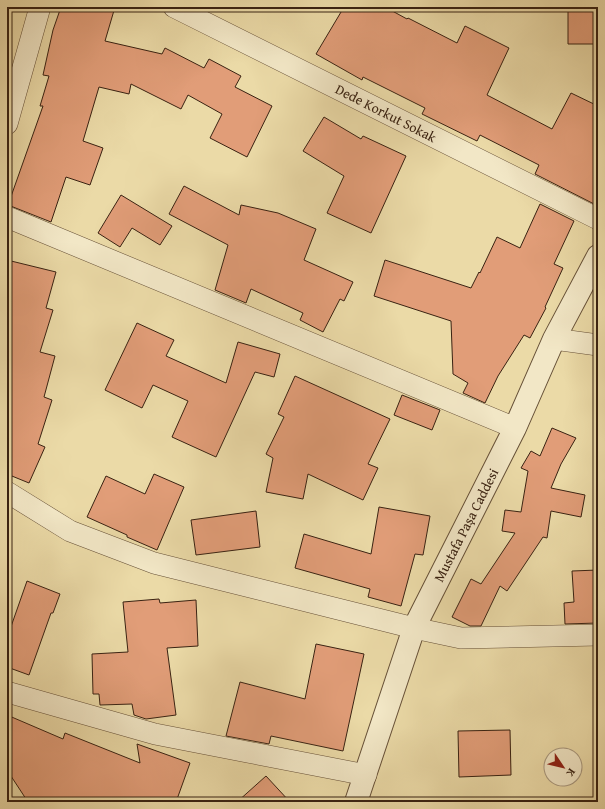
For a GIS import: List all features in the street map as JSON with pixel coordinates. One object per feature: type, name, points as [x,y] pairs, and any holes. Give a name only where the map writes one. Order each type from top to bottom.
[{"type":"street","points":[[7,124],[40,7]]},
{"type":"street","name":"Dede Korkut Sokak","points":[[174,7],[598,219]]},
{"type":"street","points":[[7,217],[515,428]]},
{"type":"street","name":"Mustafa Paşa Caddesi","points":[[356,802],[414,628],[515,428],[554,340],[598,256]]},
{"type":"street","points":[[554,340],[598,345]]},
{"type":"street","points":[[7,492],[70,531],[154,563],[414,628],[461,638],[598,635]]},
{"type":"street","points":[[7,692],[155,734],[366,775]]},
{"type":"building","points":[[61,7],[115,7],[105,41],[162,54],[165,48],[204,68],[209,59],[241,76],[235,87],[272,106],[247,157],[210,138],[222,114],[188,95],[181,109],[131,84],[129,94],[99,87],[83,141],[103,148],[90,185],[66,177],[51,222],[8,205],[43,106],[40,106],[49,76],[43,75],[53,30]]},
{"type":"building","points":[[344,7],[385,7],[457,43],[465,26],[509,48],[487,95],[552,129],[571,93],[598,106],[598,206],[535,174],[539,165],[480,135],[477,141],[422,114],[425,108],[363,77],[362,80],[316,54]]},
{"type":"building","points":[[568,7],[596,7],[596,9],[598,9],[598,44],[568,44]]},
{"type":"building","points":[[324,117],[361,139],[363,136],[406,156],[371,233],[327,213],[344,176],[303,151]]},
{"type":"building","points":[[184,186],[239,215],[241,205],[278,213],[316,229],[304,260],[353,282],[344,301],[340,299],[323,332],[300,320],[303,313],[251,289],[246,303],[215,290],[228,245],[169,214]]},
{"type":"building","points":[[121,195],[172,226],[160,245],[132,228],[120,247],[98,233]]},
{"type":"building","points":[[540,204],[574,221],[554,264],[563,268],[545,307],[546,308],[530,338],[524,335],[498,376],[485,403],[463,393],[468,383],[453,374],[451,321],[374,296],[385,260],[471,288],[479,272],[480,273],[497,237],[520,248]]},
{"type":"building","points":[[7,260],[56,272],[46,308],[53,310],[40,352],[55,356],[44,397],[52,400],[38,444],[45,447],[29,483],[7,474]]},
{"type":"building","points":[[137,323],[174,340],[166,356],[226,383],[238,342],[280,354],[274,377],[255,372],[216,457],[172,437],[188,401],[153,385],[142,408],[105,390]]},
{"type":"building","points":[[295,376],[390,419],[368,464],[378,468],[363,500],[308,474],[303,499],[266,492],[273,458],[266,454],[284,417],[278,414]]},
{"type":"building","points":[[402,395],[440,410],[432,430],[394,415]]},
{"type":"building","points":[[552,428],[576,438],[561,464],[551,488],[585,495],[581,517],[551,511],[547,538],[543,537],[507,591],[500,586],[481,626],[470,626],[452,617],[471,579],[481,584],[515,533],[502,531],[505,510],[521,512],[528,471],[521,468],[531,451],[540,456]]},
{"type":"building","points":[[154,474],[184,487],[157,550],[87,517],[106,476],[145,494]]},
{"type":"building","points":[[379,507],[430,516],[423,555],[415,554],[401,606],[368,597],[370,589],[295,568],[304,534],[371,554]]},
{"type":"building","points":[[256,511],[260,547],[196,555],[191,520]]},
{"type":"building","points":[[598,570],[598,623],[565,624],[564,603],[574,602],[572,571]]},
{"type":"building","points":[[27,581],[60,594],[53,613],[51,613],[29,675],[7,667],[7,638]]},
{"type":"building","points":[[159,599],[160,603],[196,600],[198,646],[167,648],[176,715],[146,719],[134,715],[132,704],[100,705],[99,694],[93,694],[92,654],[128,652],[123,602]]},
{"type":"building","points":[[316,644],[364,654],[343,751],[271,736],[269,744],[226,736],[240,682],[305,699]]},
{"type":"building","points":[[7,715],[63,739],[65,733],[140,763],[137,744],[190,763],[176,802],[28,802],[7,770]]},
{"type":"building","points":[[510,730],[511,775],[459,777],[458,731]]},
{"type":"building","points":[[266,776],[290,802],[237,802]]}]
